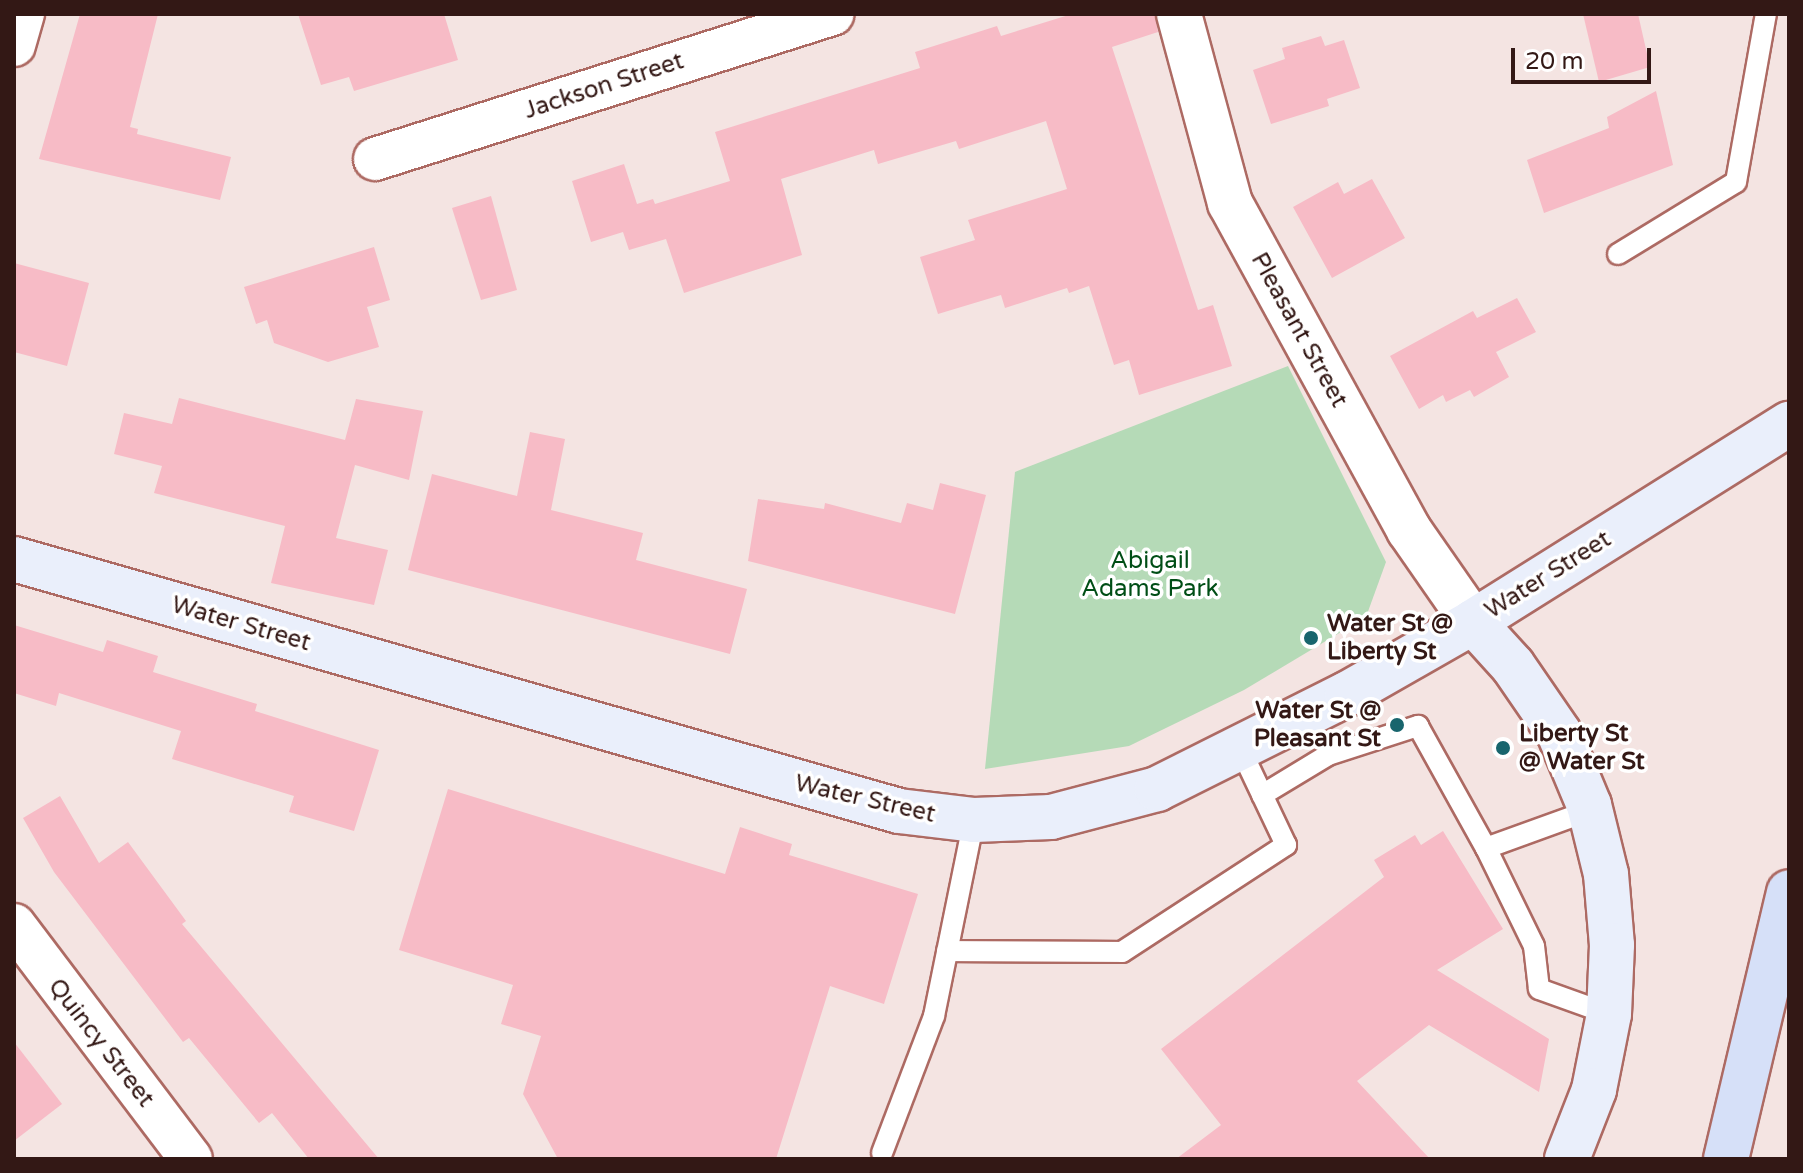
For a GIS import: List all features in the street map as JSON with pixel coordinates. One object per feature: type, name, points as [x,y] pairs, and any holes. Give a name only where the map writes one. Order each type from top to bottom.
[{"type":"main road","name":"Water Street","points":[[14,559],[859,801],[974,820],[1051,817],[1091,809],[1157,789],[1240,748],[1473,622],[1780,430]]},
{"type":"main road","points":[[1473,622],[1513,666],[1559,733],[1591,810],[1611,908],[1609,1014],[1594,1090],[1567,1159]]},
{"type":"main road","points":[[1726,1159],[1789,892]]},
{"type":"street","points":[[14,45],[23,14]]},
{"type":"street","name":"Jackson Street","points":[[375,159],[833,14]]},
{"type":"street","name":"Pleasant Street","points":[[1179,14],[1230,203],[1409,530],[1473,622]]},
{"type":"street","name":"Quincy Street","points":[[14,925],[191,1159]]},
{"type":"lane","points":[[1618,254],[1736,182],[1766,14]]},
{"type":"lane","points":[[1262,795],[1328,755],[1418,726],[1486,848],[1534,946],[1539,989],[1609,1014]]},
{"type":"lane","points":[[947,951],[1122,952],[1286,845],[1240,748]]},
{"type":"lane","points":[[1486,848],[1591,810]]},
{"type":"lane","points":[[882,1153],[934,1016],[974,820]]},
{"type":"green space","name":"Abigail Adams Park","points":[[1288,366],[1386,562],[1366,617],[1244,690],[1129,746],[985,769],[1015,472]]},
{"type":"building","points":[[80,14],[158,14],[130,127],[138,129],[137,134],[231,157],[220,200],[39,159]]},
{"type":"building","points":[[298,14],[444,14],[458,60],[354,91],[349,77],[321,85]]},
{"type":"building","points":[[1072,14],[1155,14],[1158,32],[1112,47],[1198,310],[1213,305],[1232,366],[1139,395],[1129,360],[1114,365],[1089,286],[1069,293],[1067,288],[1005,308],[1001,295],[938,314],[920,257],[975,240],[968,220],[1067,189],[1046,121],[959,149],[956,141],[878,164],[874,150],[781,179],[802,255],[684,293],[666,239],[629,250],[623,232],[591,242],[572,181],[624,164],[637,204],[653,199],[655,204],[730,181],[715,132],[920,68],[915,52],[997,26],[1001,36]]},
{"type":"building","points":[[1583,14],[1638,14],[1650,67],[1599,82]]},
{"type":"building","points":[[1321,36],[1325,46],[1344,40],[1360,88],[1327,99],[1329,106],[1271,124],[1253,70],[1285,59],[1282,48]]},
{"type":"building","points":[[1656,91],[1673,165],[1544,213],[1527,160],[1609,128],[1607,117]]},
{"type":"building","points":[[1372,179],[1405,238],[1332,278],[1293,207],[1338,182],[1344,194]]},
{"type":"building","points":[[491,196],[517,290],[481,300],[452,208]]},
{"type":"building","points":[[374,247],[390,300],[367,307],[379,347],[328,362],[274,343],[267,320],[256,324],[244,287]]},
{"type":"building","points":[[14,263],[89,283],[67,366],[14,352]]},
{"type":"building","points":[[1517,298],[1536,332],[1496,352],[1509,377],[1474,397],[1470,390],[1446,402],[1443,395],[1419,409],[1390,356],[1473,311],[1477,318]]},
{"type":"building","points":[[179,398],[345,440],[356,399],[423,411],[409,480],[355,465],[336,538],[388,550],[374,605],[271,583],[285,526],[154,493],[162,466],[114,454],[124,413],[172,424]]},
{"type":"building","points":[[530,432],[565,439],[551,510],[643,533],[636,560],[747,589],[730,654],[408,570],[432,474],[517,496]]},
{"type":"building","points":[[940,483],[986,495],[955,614],[748,561],[758,499],[824,509],[825,503],[901,523],[907,503],[933,510]]},
{"type":"building","points":[[14,625],[103,652],[107,640],[158,656],[153,672],[257,704],[255,711],[379,750],[354,831],[289,812],[294,796],[172,759],[181,731],[59,693],[56,706],[14,693]]},
{"type":"building","points":[[448,789],[725,874],[740,827],[792,844],[789,855],[918,894],[884,1004],[830,986],[776,1159],[558,1159],[523,1094],[541,1036],[501,1024],[513,985],[399,950]]},
{"type":"building","points":[[60,796],[99,863],[128,842],[186,921],[182,924],[379,1159],[309,1159],[272,1113],[259,1123],[189,1038],[183,1042],[54,872],[23,818]]},
{"type":"building","points":[[1443,831],[1503,929],[1437,970],[1549,1039],[1539,1092],[1429,1025],[1357,1081],[1430,1159],[1176,1159],[1221,1125],[1161,1049],[1384,877],[1374,860],[1415,835],[1421,845]]},
{"type":"building","points":[[14,1042],[62,1104],[14,1141]]},
{"type":"place","name":"Water St @ Liberty St","points":[[1311,638]]},
{"type":"place","name":"Water St @ Pleasant St","points":[[1397,725]]},
{"type":"place","name":"Liberty St @ Water St","points":[[1503,748]]}]
